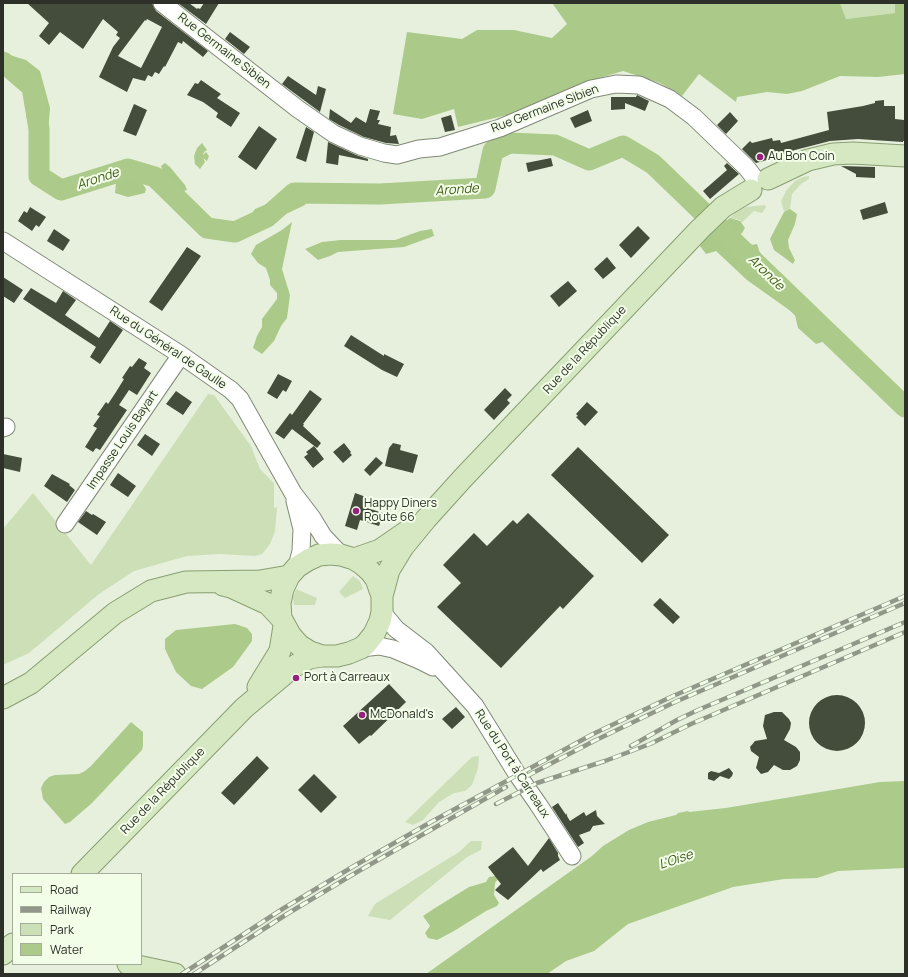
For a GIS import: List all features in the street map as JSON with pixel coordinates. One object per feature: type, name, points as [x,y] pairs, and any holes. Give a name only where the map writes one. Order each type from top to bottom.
[{"type":"main road","name":"Rue de la République","points":[[382,604],[390,569],[403,548],[426,519],[700,229],[720,210],[758,182],[808,160],[833,154],[854,152],[905,156]]},
{"type":"main road","name":"Rue de la République","points":[[347,557],[374,553],[426,519]]},
{"type":"main road","points":[[3,698],[31,683],[115,613],[151,592],[186,582],[260,581],[293,571],[308,560],[319,556],[331,554],[347,557],[362,564],[376,579],[382,604],[380,621],[374,634],[361,648],[337,656],[322,656],[310,652],[299,645],[268,604],[231,587],[215,582]]},
{"type":"main road","points":[[283,622],[280,603],[283,589],[293,571]]},
{"type":"main road","name":"Rue de la République","points":[[244,708],[270,671],[280,651],[283,622]]},
{"type":"main road","name":"Rue de la République","points":[[83,873],[244,708],[293,667],[309,658],[322,656]]},
{"type":"main road","points":[[3,954],[12,945]]},
{"type":"main road","points":[[133,965],[175,974]]},
{"type":"street","name":"Rue Germaine Sibien","points":[[163,3],[298,109],[334,134],[360,146],[397,155],[419,149],[440,147],[500,128],[591,89],[616,84],[640,85],[670,99],[694,117],[746,167],[758,182]]},
{"type":"street","name":"Rue du Général de Gaulle","points":[[3,241],[181,355],[211,375],[240,399],[293,493],[312,518],[323,536],[347,557]]},
{"type":"street","name":"Impasse Louis Bayart","points":[[65,524],[181,355]]},
{"type":"street","name":"Rue du Général de Gaulle","points":[[293,493],[302,529],[301,551],[293,571]]},
{"type":"street","name":"Rue du Port à Carreaux","points":[[382,604],[396,629],[426,652],[475,706],[517,774],[572,856]]},
{"type":"street","name":"Rue du Port à Carreaux","points":[[361,648],[379,646],[393,649],[419,660],[447,675]]},
{"type":"green space","points":[[840,3],[895,3],[895,13],[846,19]]},
{"type":"green space","points":[[809,176],[809,179],[801,184],[792,194],[790,209],[784,212],[781,201],[786,191],[795,181]]},
{"type":"green space","points":[[765,205],[766,207],[762,213],[754,211],[741,223],[740,220],[730,218],[735,213],[746,207]]},
{"type":"green space","points":[[208,394],[214,395],[251,446],[260,469],[274,483],[274,508],[277,507],[275,531],[270,544],[262,554],[255,556],[220,554],[187,556],[134,571],[99,594],[29,653],[3,665],[3,529],[33,493],[91,565]]},
{"type":"green space","points":[[353,576],[360,581],[363,589],[345,598],[339,592]]},
{"type":"green space","points":[[296,589],[317,598],[315,605],[294,605],[293,598]]},
{"type":"green space","points":[[479,756],[478,768],[472,785],[465,791],[454,793],[439,802],[423,820],[413,825],[405,822],[472,757]]},
{"type":"green space","points":[[471,841],[482,841],[481,850],[467,857],[390,920],[368,916],[375,904],[459,852]]},
{"type":"shaded area","points":[[552,3],[840,3],[846,19],[895,13],[895,3],[905,3],[905,74],[878,77],[840,76],[802,91],[787,94],[767,92],[737,97],[736,102],[699,74],[682,96],[660,83],[623,71],[582,83],[511,114],[458,127],[454,109],[422,119],[393,114],[407,32],[462,39],[477,30],[514,30],[552,38],[567,24]]},
{"type":"shaded area","points":[[3,53],[26,60],[40,71],[50,108],[46,157],[35,156],[32,153],[30,140],[32,128],[26,116],[29,104],[22,86],[17,85],[3,75]]},
{"type":"shaded area","points":[[165,163],[185,185],[187,190],[181,192],[164,176],[161,166]]},
{"type":"shaded area","points":[[118,167],[142,183],[146,189],[145,193],[128,197],[115,193],[116,183],[114,181],[102,183],[80,194],[70,195],[64,190],[64,185],[67,180],[89,173]]},
{"type":"shaded area","points":[[169,186],[187,204],[186,211],[171,201],[162,189]]},
{"type":"shaded area","points":[[301,186],[306,187],[305,189],[284,199],[265,212],[263,216],[241,225],[231,225],[248,218],[255,209],[276,200],[286,191]]},
{"type":"shaded area","points":[[296,200],[306,202],[305,205],[286,214],[272,226],[259,231],[258,229],[260,226],[269,221],[284,207]]},
{"type":"shaded area","points":[[790,209],[797,214],[795,224],[788,240],[789,248],[795,260],[793,264],[774,250],[770,239],[784,212]]},
{"type":"shaded area","points":[[730,218],[740,221],[745,228],[742,233],[728,243],[730,248],[734,251],[743,252],[751,245],[757,244],[761,256],[751,268],[764,280],[805,299],[832,325],[832,337],[826,341],[816,344],[798,328],[795,315],[792,312],[747,280],[716,251],[706,254],[700,246],[703,239]]},
{"type":"shaded area","points":[[292,222],[282,269],[290,295],[287,318],[281,326],[274,341],[262,354],[253,348],[262,327],[262,319],[277,299],[277,293],[270,285],[266,268],[258,263],[251,254],[256,245],[282,230]]},
{"type":"shaded area","points":[[432,229],[434,236],[404,247],[338,252],[318,260],[305,249],[322,242],[341,240],[395,240],[420,231]]},
{"type":"shaded area","points":[[501,875],[495,883],[494,895],[499,903],[497,906],[437,940],[428,938],[425,933],[430,926],[423,916],[469,887],[486,882],[489,877]]},
{"type":"water","points":[[202,143],[207,150],[203,155],[206,152],[209,156],[207,161],[203,158],[205,162],[200,169],[195,164],[194,156],[197,148]]},
{"type":"water","points":[[235,624],[247,628],[252,634],[252,641],[233,667],[202,689],[191,686],[176,672],[165,649],[165,639],[176,630]]},
{"type":"water","points":[[131,722],[143,732],[142,750],[92,803],[70,822],[65,824],[43,799],[41,788],[44,782],[49,777],[55,775],[79,774],[85,771]]},
{"type":"water","name":"L'Oise","points":[[905,781],[905,868],[838,871],[817,878],[784,879],[733,887],[628,924],[594,951],[566,961],[547,974],[426,974],[592,856],[603,846],[629,830],[648,822],[688,811],[726,808],[880,782]]},
{"type":"building","points":[[27,3],[152,3],[156,11],[208,51],[203,57],[183,41],[182,44],[178,42],[165,67],[164,66],[159,74],[155,72],[152,77],[148,75],[145,81],[133,78],[127,92],[99,77],[113,47],[120,38],[116,35],[118,32],[103,19],[83,49],[60,32],[49,45],[39,36],[49,23]],"holes":[[[147,19],[162,27],[141,68],[118,56],[145,20],[146,21]]]},
{"type":"building","points":[[178,3],[189,3],[197,9],[200,9],[204,3],[219,3],[206,24]]},
{"type":"building","points":[[230,32],[250,47],[244,54],[225,39]]},
{"type":"building","points":[[288,76],[316,95],[318,86],[326,89],[320,112],[282,84]]},
{"type":"building","points":[[201,80],[221,94],[217,98],[240,113],[231,127],[216,117],[218,113],[210,107],[187,95],[195,83],[198,84]]},
{"type":"building","points":[[637,95],[649,101],[645,111],[625,103],[625,109],[611,110],[611,97],[636,97]]},
{"type":"building","points":[[884,100],[884,106],[895,106],[895,119],[904,120],[905,141],[903,142],[858,139],[830,141],[795,150],[756,163],[742,149],[750,141],[752,143],[772,138],[773,141],[780,140],[781,143],[829,130],[827,112],[863,106],[875,103],[875,101]]},
{"type":"building","points":[[134,104],[147,110],[136,136],[123,131]]},
{"type":"building","points":[[330,109],[351,123],[356,117],[366,123],[370,109],[380,111],[377,120],[380,120],[378,124],[391,127],[390,136],[396,135],[399,144],[386,143],[364,137],[339,125],[329,119]]},
{"type":"building","points":[[588,110],[592,121],[575,128],[570,118]]},
{"type":"building","points":[[730,112],[738,121],[726,134],[717,125]]},
{"type":"building","points":[[451,115],[455,130],[445,132],[441,118]]},
{"type":"building","points":[[259,126],[277,139],[256,170],[238,157]]},
{"type":"building","points":[[306,127],[314,132],[306,162],[296,158]]},
{"type":"building","points":[[328,142],[368,159],[368,161],[339,155],[338,165],[326,163]]},
{"type":"building","points":[[551,158],[553,166],[528,172],[526,163]]},
{"type":"building","points":[[727,163],[739,174],[710,199],[703,191],[727,170],[724,166]]},
{"type":"building","points":[[841,166],[875,167],[875,178],[856,177],[856,174]]},
{"type":"building","points":[[885,202],[888,213],[863,220],[860,210]]},
{"type":"building","points":[[30,207],[46,217],[39,227],[36,225],[32,231],[18,221],[24,211],[27,213]]},
{"type":"building","points":[[638,226],[650,238],[631,258],[619,245]]},
{"type":"building","points":[[54,229],[70,240],[63,251],[47,241]]},
{"type":"building","points":[[187,247],[201,256],[162,311],[149,302]]},
{"type":"building","points":[[607,257],[616,268],[603,279],[594,269]]},
{"type":"building","points":[[3,277],[23,290],[14,303],[3,296]]},
{"type":"building","points":[[568,281],[577,291],[559,307],[550,296]]},
{"type":"building","points":[[31,288],[56,303],[63,291],[76,300],[65,315],[99,338],[110,321],[123,330],[100,364],[90,357],[96,347],[23,299]]},
{"type":"building","points":[[351,335],[384,356],[384,354],[404,364],[397,377],[382,370],[344,346]]},
{"type":"building","points":[[139,358],[147,363],[144,368],[151,373],[137,395],[129,390],[119,405],[127,410],[100,450],[96,448],[93,452],[85,447],[97,428],[93,426],[100,416],[97,415],[106,402],[108,404],[124,379],[122,378],[130,366],[132,367]]},
{"type":"building","points":[[278,374],[292,381],[286,392],[283,390],[277,399],[267,393]]},
{"type":"building","points":[[505,388],[512,395],[507,400],[510,403],[494,420],[484,410]]},
{"type":"building","points":[[310,390],[322,399],[303,426],[321,443],[317,448],[292,429],[284,439],[275,433],[290,413],[292,415]]},
{"type":"building","points":[[176,391],[192,402],[183,415],[166,404]]},
{"type":"building","points":[[587,402],[598,412],[585,426],[576,417],[578,416],[576,414]]},
{"type":"building","points":[[145,434],[160,444],[152,456],[137,445]]},
{"type":"building","points":[[344,443],[352,455],[343,463],[333,452]]},
{"type":"building","points":[[393,443],[401,445],[400,450],[418,455],[413,473],[385,466],[389,448]]},
{"type":"building","points":[[314,446],[324,459],[313,468],[304,457],[308,454],[306,452]]},
{"type":"building","points":[[578,447],[669,535],[642,563],[551,475]]},
{"type":"building","points":[[3,454],[22,458],[20,472],[3,468]]},
{"type":"building","points":[[376,457],[383,463],[370,476],[364,470]]},
{"type":"building","points":[[118,473],[136,486],[128,497],[110,485]]},
{"type":"building","points":[[52,474],[70,484],[69,485],[75,490],[67,502],[44,486]]},
{"type":"building","points":[[355,493],[366,497],[364,507],[383,513],[379,526],[360,520],[357,530],[345,526]]},
{"type":"building","points":[[86,511],[106,522],[97,535],[78,522]]},
{"type":"building","points":[[528,513],[594,576],[563,609],[560,606],[501,668],[437,607],[461,583],[443,565],[474,533],[487,546],[513,520],[517,524]]},
{"type":"building","points":[[660,598],[680,617],[673,624],[653,605]]},
{"type":"building","points":[[389,684],[406,702],[371,736],[370,735],[359,744],[343,726]]},
{"type":"building","points":[[837,695],[848,697],[857,703],[863,712],[865,723],[863,734],[857,743],[848,749],[837,751],[826,749],[817,743],[811,734],[809,723],[811,712],[817,703],[826,697]]},
{"type":"building","points":[[456,707],[465,717],[452,729],[442,719]]},
{"type":"building","points":[[774,712],[782,712],[789,719],[791,723],[790,729],[784,740],[796,747],[800,752],[800,760],[797,766],[790,770],[783,770],[774,765],[768,772],[761,774],[756,768],[759,757],[751,751],[750,747],[755,741],[767,739],[763,726],[765,715]]},
{"type":"building","points":[[257,756],[269,768],[234,805],[221,793]]},
{"type":"building","points":[[729,768],[733,773],[729,779],[720,776],[714,781],[708,779],[708,773],[711,771],[719,773]]},
{"type":"building","points":[[314,774],[337,797],[321,813],[298,790]]},
{"type":"building","points":[[558,803],[566,815],[567,813],[570,821],[584,812],[586,816],[596,810],[597,816],[605,824],[593,826],[590,831],[579,835],[584,843],[578,847],[552,807]]},
{"type":"building","points":[[549,838],[558,853],[560,860],[543,872],[541,869],[508,900],[495,890],[501,884],[488,867],[513,847],[528,866]]},
{"type":"waterway","name":"Aronde","points":[[3,62],[32,87],[39,129],[39,176],[61,190],[128,169],[155,177],[207,228],[235,232],[267,217],[294,193],[380,194],[485,188],[493,151],[509,143],[555,145],[589,160],[623,146],[653,164],[905,407]]},
{"type":"railway","points":[[182,974],[284,908],[354,866],[431,822],[593,734],[673,696],[905,596]]},
{"type":"railway","points":[[527,776],[594,741],[675,702],[905,603]]},
{"type":"railway","points":[[631,746],[698,710],[905,622]]},
{"type":"railway","points":[[496,804],[537,783],[605,761],[650,744],[691,724],[905,632]]},
{"type":"railway","points":[[194,974],[287,914],[357,872],[506,787]]},
{"type":"place","name":"Au Bon Coin","points":[[760,157]]},
{"type":"place","name":"Happy Diners Route 66","points":[[356,511]]},
{"type":"place","name":"Port à Carreaux","points":[[296,678]]},
{"type":"place","name":"McDonald's","points":[[362,715]]}]
